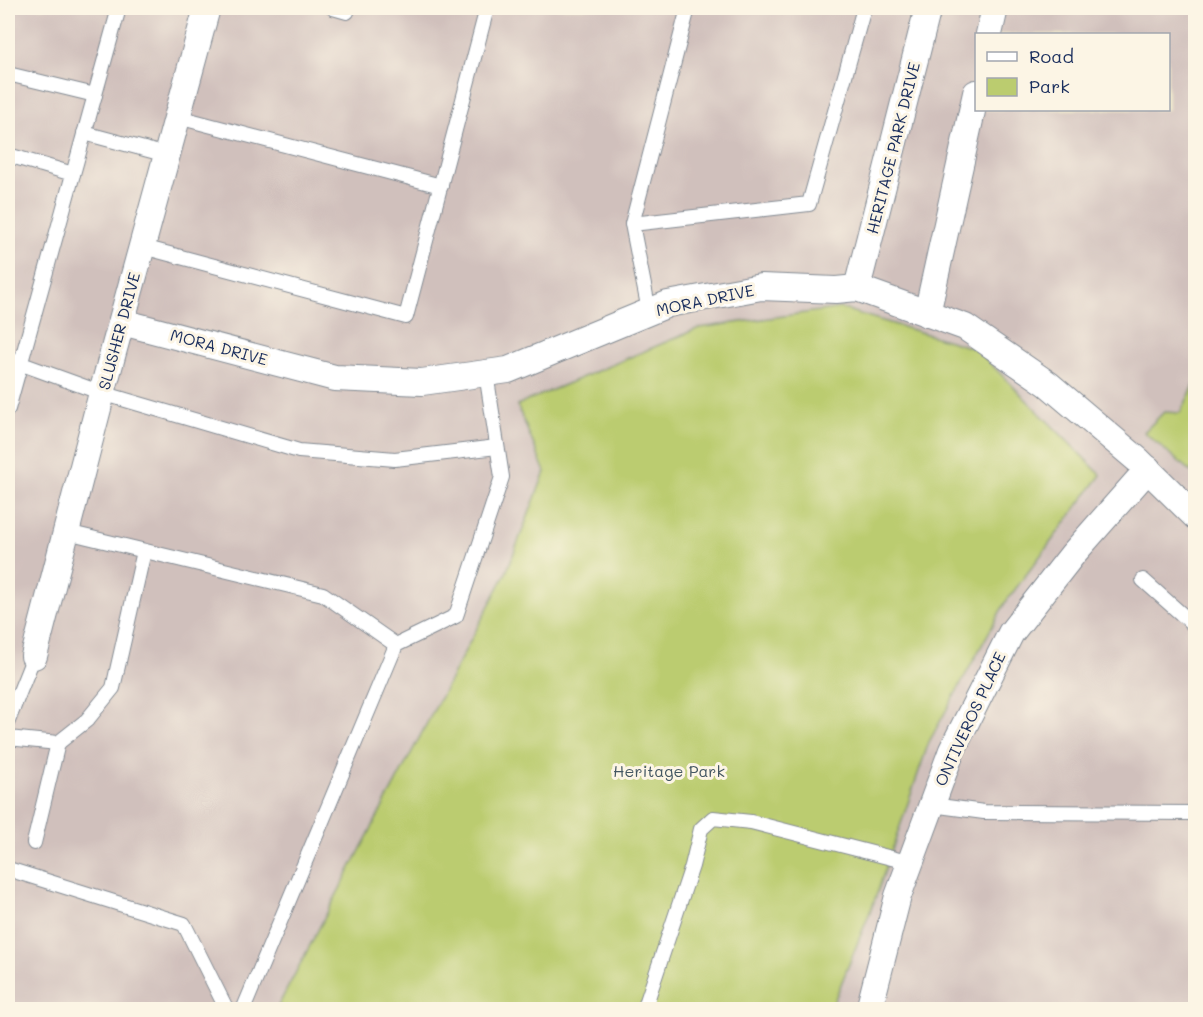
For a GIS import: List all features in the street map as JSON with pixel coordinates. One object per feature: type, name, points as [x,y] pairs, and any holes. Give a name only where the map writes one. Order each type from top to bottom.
[{"type":"street","name":"SLUSHER DRIVE","points":[[34,656],[102,393],[207,8]]},
{"type":"street","name":"HERITAGE PARK DRIVE","points":[[857,288],[928,8]]},
{"type":"street","points":[[989,33],[995,8]]},
{"type":"street","points":[[927,314],[975,98]]},
{"type":"street","name":"MORA DRIVE","points":[[122,321],[334,378],[422,382],[508,370],[668,304],[761,288],[836,290],[857,288],[964,327],[1048,384],[1148,469],[1196,517]]},
{"type":"street","name":"ONTIVEROS PLACE","points":[[869,1010],[898,896],[952,750],[1011,633],[1073,554],[1148,469]]},
{"type":"lane","points":[[8,410],[14,361],[73,174],[119,8]]},
{"type":"lane","points":[[333,8],[347,12],[348,8]]},
{"type":"lane","points":[[143,247],[406,317],[488,8]]},
{"type":"lane","points":[[649,311],[632,224],[688,8]]},
{"type":"lane","points":[[632,224],[809,204],[864,8]]},
{"type":"lane","points":[[8,74],[95,95]]},
{"type":"lane","points":[[178,117],[441,186]]},
{"type":"lane","points":[[84,133],[167,155]]},
{"type":"lane","points":[[8,155],[73,174]]},
{"type":"lane","points":[[14,361],[102,393],[299,451],[395,459],[497,447]]},
{"type":"lane","points":[[243,1010],[396,645],[456,616],[502,477],[486,373]]},
{"type":"lane","points":[[67,532],[323,594],[396,645]]},
{"type":"lane","points":[[34,843],[58,744],[87,720],[113,688],[144,551]]},
{"type":"lane","points":[[1143,580],[1196,627]]},
{"type":"lane","points":[[8,721],[34,656]]},
{"type":"lane","points":[[8,738],[58,744]]},
{"type":"lane","points":[[932,805],[984,812],[1196,813]]},
{"type":"lane","points":[[644,1010],[692,866],[701,828],[713,818],[751,822],[911,862]]},
{"type":"lane","points":[[8,869],[184,924],[227,1010]]},
{"type":"shaded area","points":[[8,8],[1195,8],[1195,1009],[8,1009]]},
{"type":"green space","name":"Heritage Park","points":[[840,308],[976,349],[1101,475],[1005,603],[929,742],[874,902],[831,1009],[276,1010],[506,573],[545,472],[517,405],[699,328]]},
{"type":"green space","points":[[1195,384],[1196,465],[1191,472],[1144,432],[1164,412],[1180,413]]}]
